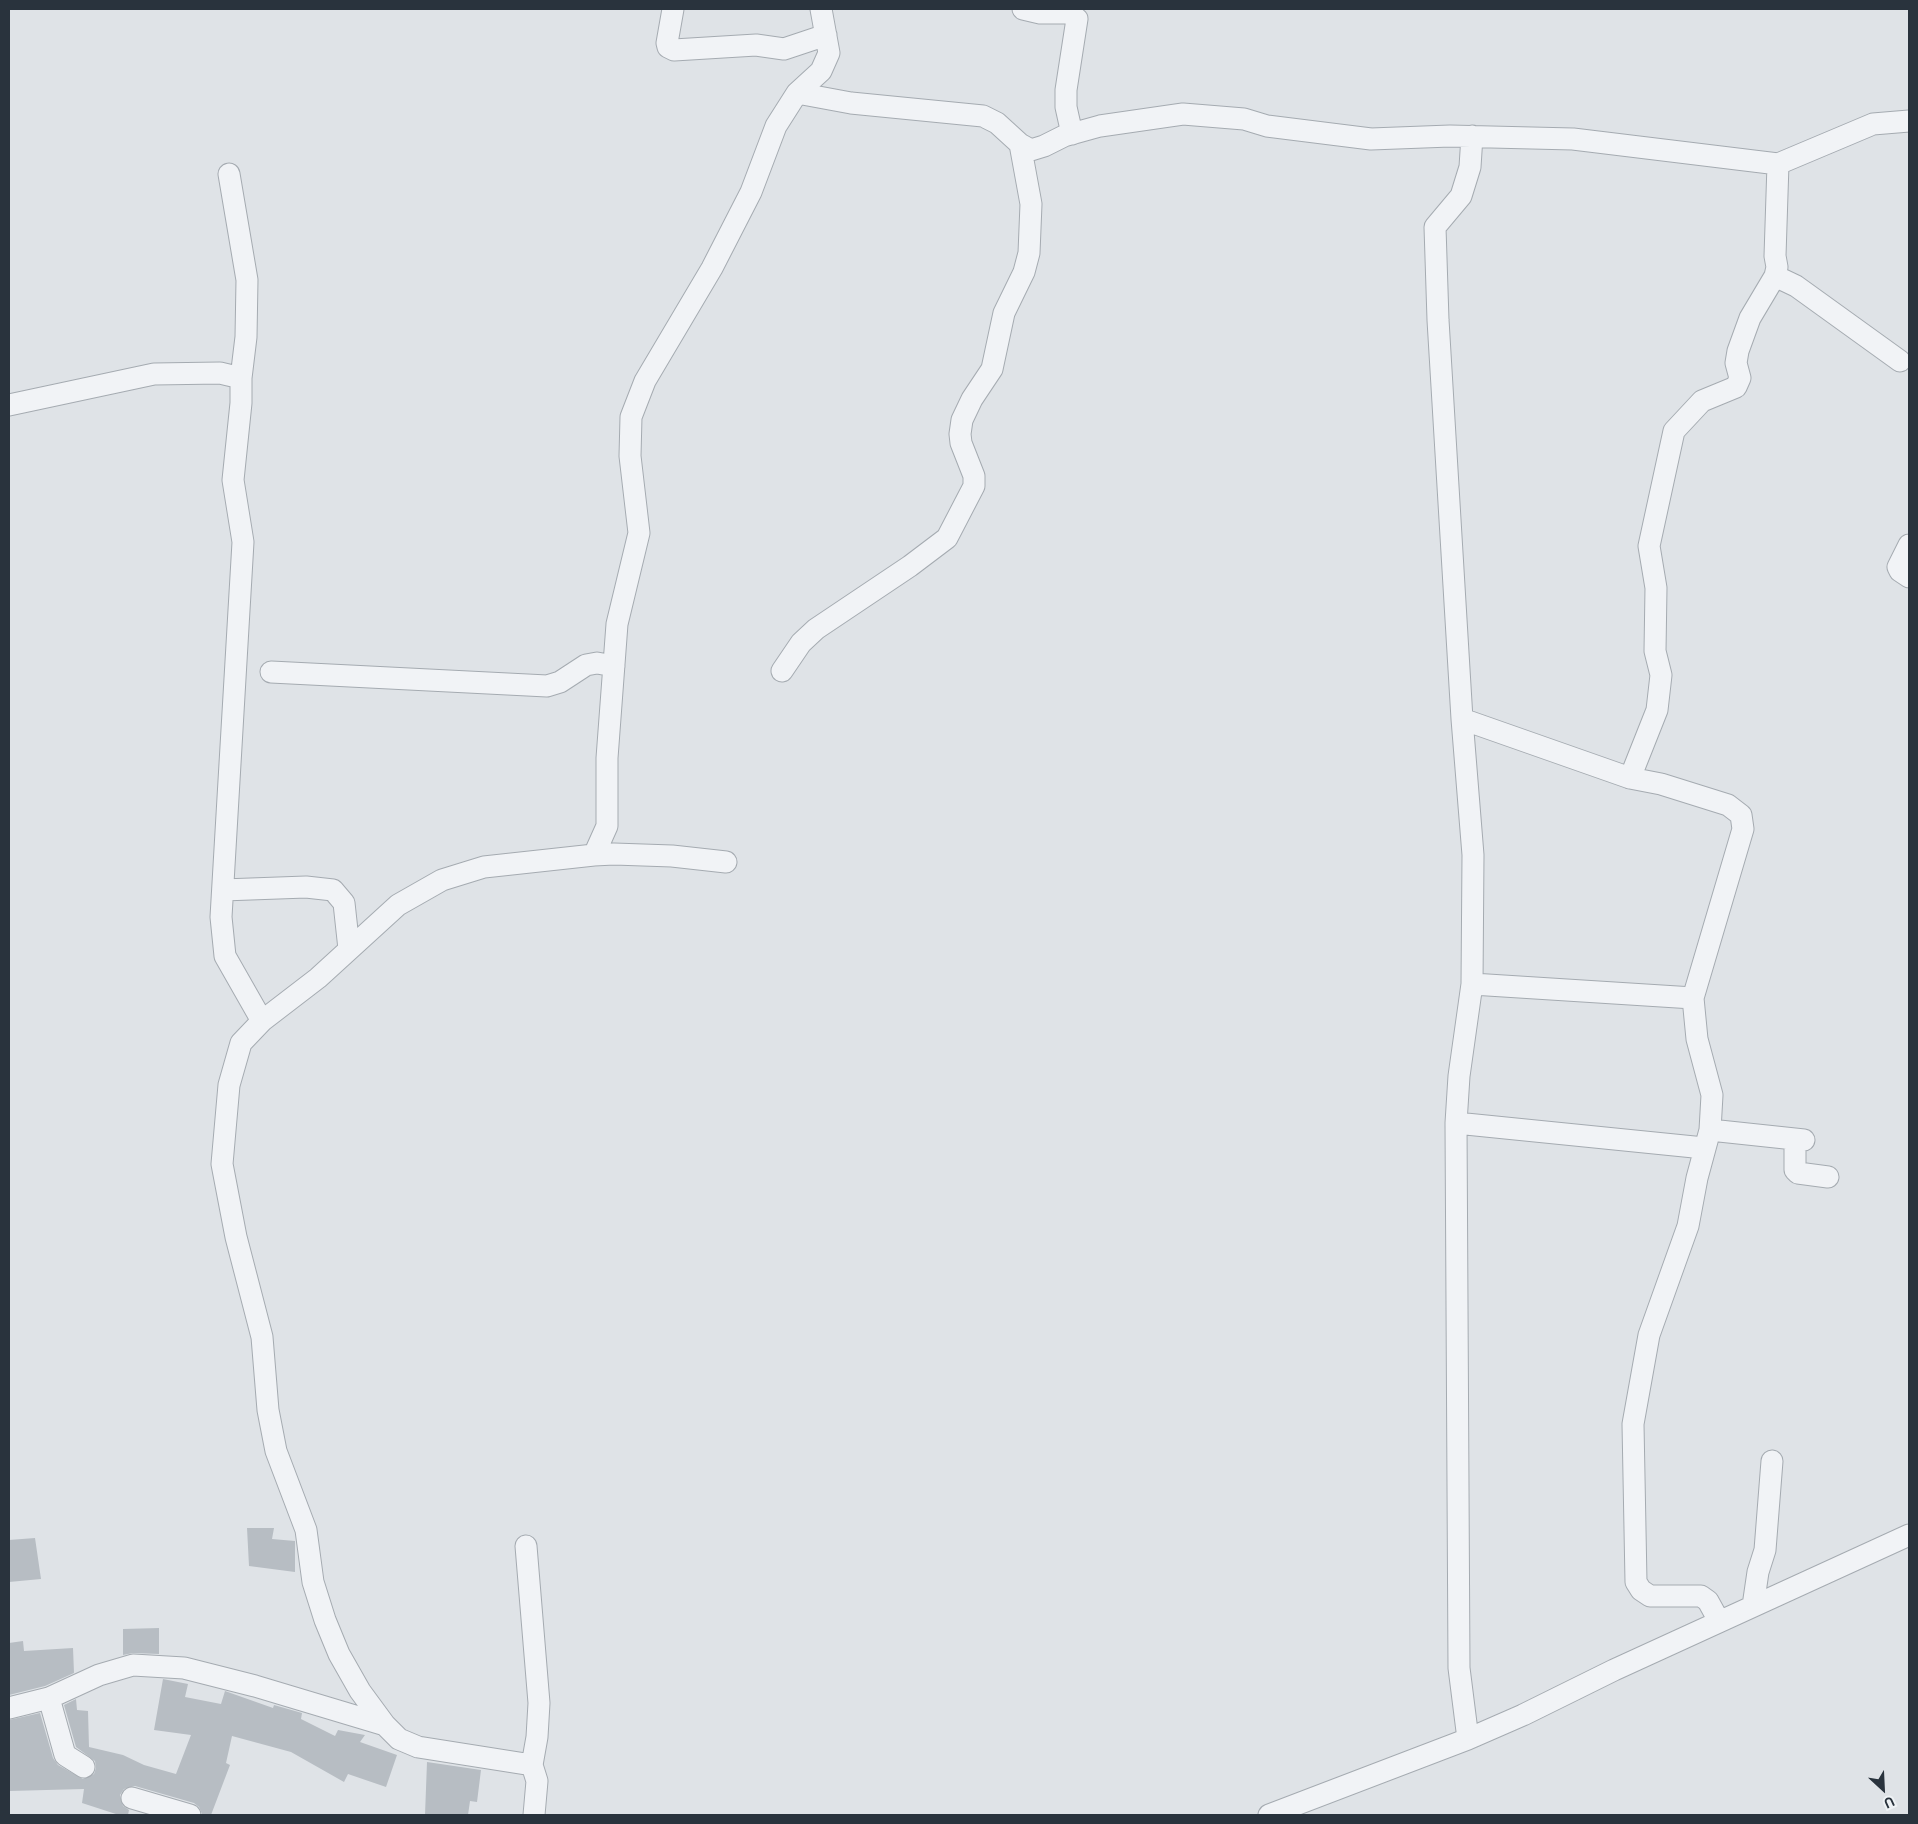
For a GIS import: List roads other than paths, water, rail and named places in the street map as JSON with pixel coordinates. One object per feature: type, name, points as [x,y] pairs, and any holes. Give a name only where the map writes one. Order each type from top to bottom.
[{"type":"street","points":[[673,9],[667,43],[668,47],[674,50],[756,45],[784,49],[826,36]]},
{"type":"street","points":[[594,855],[607,826],[607,758],[616,624],[639,533],[630,456],[631,417],[645,381],[712,268],[752,192],[776,126],[797,93],[821,71],[829,53],[821,9]]},
{"type":"street","points":[[1023,9],[1040,13],[1069,13],[1077,19],[1066,90],[1066,107],[1072,134]]},
{"type":"street","points":[[797,93],[850,103],[983,116],[997,123],[1020,144],[1031,150],[1072,134],[1100,126],[1182,114],[1244,119],[1267,126],[1371,139],[1472,136],[1606,142],[1778,164],[1873,124],[1909,121]]},
{"type":"street","points":[[1468,1739],[1459,1668],[1456,1123],[1472,984],[1474,855],[1462,719],[1438,320],[1436,228],[1461,196],[1470,167],[1472,136]]},
{"type":"street","points":[[782,671],[801,644],[816,628],[910,566],[947,538],[974,486],[974,476],[961,443],[962,420],[972,399],[992,369],[1004,314],[1024,272],[1029,253],[1031,204],[1020,144]]},
{"type":"street","points":[[1630,778],[1657,710],[1661,675],[1654,651],[1656,588],[1649,546],[1674,431],[1702,401],[1736,386],[1740,378],[1736,363],[1738,351],[1750,318],[1775,276],[1777,267],[1775,256],[1778,164]]},
{"type":"street","points":[[228,174],[247,280],[247,327],[241,378],[242,403],[233,480],[243,542],[222,916],[226,956],[262,1021]]},
{"type":"street","points":[[1775,276],[1796,286],[1900,361]]},
{"type":"street","points":[[9,405],[154,374],[220,373],[241,378]]},
{"type":"street","points":[[1909,544],[1898,567],[1900,571],[1909,577]]},
{"type":"street","points":[[271,672],[547,686],[560,682],[586,665],[597,663],[614,666]]},
{"type":"street","points":[[1462,719],[1630,778],[1661,784],[1728,805],[1741,815],[1743,830],[1693,998],[1697,1039],[1712,1095],[1707,1139],[1688,1226],[1649,1335],[1633,1424],[1636,1582],[1641,1590],[1650,1596],[1701,1596],[1708,1601],[1719,1621]]},
{"type":"street","points":[[532,1765],[418,1747],[399,1739],[385,1725],[360,1691],[339,1654],[325,1620],[313,1582],[306,1530],[276,1452],[268,1410],[262,1337],[236,1237],[222,1164],[229,1085],[242,1043],[262,1021],[318,978],[398,905],[442,880],[484,867],[594,855],[672,856],[726,862]]},
{"type":"street","points":[[223,890],[306,888],[333,890],[344,903],[349,949]]},
{"type":"street","points":[[1472,984],[1693,998]]},
{"type":"street","points":[[1456,1123],[1707,1139],[1800,1140],[1795,1170],[1798,1173],[1828,1177]]},
{"type":"street","points":[[1753,1606],[1758,1572],[1765,1550],[1772,1461]]},
{"type":"street","points":[[1269,1815],[1468,1739],[1719,1621],[1909,1535]]},
{"type":"street","points":[[526,1546],[539,1703],[532,1765],[537,1781],[534,1815]]},
{"type":"street","points":[[9,1708],[49,1698],[99,1675],[133,1665],[184,1668],[255,1686],[385,1725]]},
{"type":"street","points":[[49,1698],[65,1756],[84,1767]]},
{"type":"street","points":[[132,1798],[190,1815]]}]
